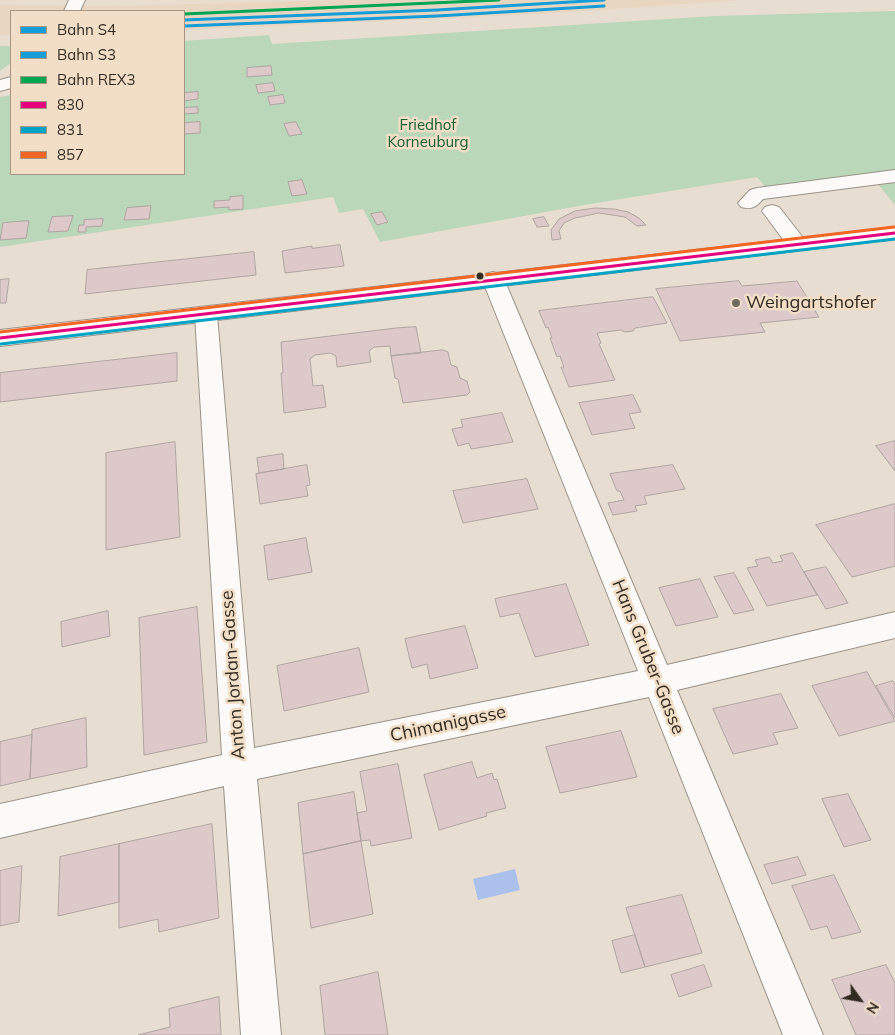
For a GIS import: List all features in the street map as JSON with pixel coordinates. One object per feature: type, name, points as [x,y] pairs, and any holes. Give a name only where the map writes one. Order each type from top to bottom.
[{"type":"street","points":[[748,203],[757,194],[895,176]]},
{"type":"street","points":[[772,212],[797,244]]},
{"type":"street","points":[[0,338],[207,325],[497,289],[797,244],[895,233]]},
{"type":"street","name":"Hans Gruber-Gasse","points":[[497,289],[803,1035]]},
{"type":"street","name":"Anton Jordan-Gasse","points":[[207,325],[239,767],[262,1035]]},
{"type":"street","name":"Chimanigasse","points":[[0,821],[239,767],[658,681],[895,625]]},
{"type":"shaded area","points":[[341,0],[743,0],[541,14],[185,30],[185,10],[10,10],[10,35],[0,35],[0,5],[119,6]]},
{"type":"green space","name":"Friedhof Korneuburg","points":[[895,11],[895,205],[877,183],[772,195],[757,177],[590,204],[380,242],[363,209],[339,213],[333,197],[0,247],[0,97],[10,95],[10,175],[185,175],[185,41],[269,35],[272,44],[714,16]]},
{"type":"green space","points":[[0,46],[10,46],[10,64],[0,71]]},
{"type":"water","points":[[515,869],[520,890],[478,900],[473,879]]},
{"type":"building","points":[[271,66],[272,75],[247,77],[247,68]]},
{"type":"building","points":[[273,83],[275,91],[258,93],[256,85]]},
{"type":"building","points":[[198,92],[198,99],[185,101],[185,93]]},
{"type":"building","points":[[283,95],[285,103],[270,105],[268,97]]},
{"type":"building","points":[[198,107],[198,113],[185,114],[185,108]]},
{"type":"building","points":[[200,122],[200,133],[185,134],[185,123]]},
{"type":"building","points":[[296,122],[302,134],[289,136],[284,124]]},
{"type":"building","points":[[302,180],[307,194],[292,196],[288,182]]},
{"type":"building","points":[[243,196],[243,209],[229,210],[229,207],[214,208],[214,201],[230,200],[230,197]]},
{"type":"building","points":[[151,206],[149,219],[124,220],[127,208]]},
{"type":"building","points":[[596,208],[628,212],[639,218],[646,225],[637,226],[625,217],[599,213],[575,218],[564,223],[559,231],[561,239],[552,240],[551,230],[559,219],[575,211]]},
{"type":"building","points":[[382,212],[388,222],[377,225],[371,214]]},
{"type":"building","points":[[73,216],[68,231],[48,232],[52,217]]},
{"type":"building","points":[[544,217],[549,226],[537,227],[533,219]]},
{"type":"building","points":[[103,219],[102,226],[86,227],[86,232],[78,232],[79,225],[84,225],[84,220]]},
{"type":"building","points":[[29,221],[26,238],[0,240],[3,223]]},
{"type":"building","points":[[340,245],[344,266],[285,273],[282,251],[312,246],[312,248]]},
{"type":"building","points":[[254,252],[256,275],[85,294],[87,270]]},
{"type":"building","points":[[9,279],[6,303],[0,303],[0,280]]},
{"type":"building","name":"Weingartshofer","points":[[739,281],[742,286],[797,281],[819,317],[760,323],[765,332],[680,341],[656,289]]},
{"type":"building","points":[[653,297],[667,323],[635,328],[633,331],[625,332],[621,330],[597,333],[601,343],[599,344],[615,380],[569,387],[561,367],[564,367],[560,356],[557,357],[548,327],[546,328],[539,311]]},
{"type":"building","points":[[416,327],[421,353],[391,356],[390,346],[374,347],[369,351],[371,362],[337,367],[336,356],[330,353],[315,355],[310,359],[313,386],[323,385],[326,407],[284,413],[281,342]]},
{"type":"building","points":[[443,350],[448,352],[451,365],[457,367],[460,378],[467,381],[470,392],[467,395],[403,403],[398,379],[395,378],[391,356]]},
{"type":"building","points":[[177,353],[177,381],[0,402],[0,373]]},
{"type":"building","points":[[633,395],[641,412],[629,414],[635,428],[592,435],[579,403]]},
{"type":"building","points":[[502,413],[513,442],[471,449],[469,443],[458,446],[452,429],[463,427],[461,420]]},
{"type":"building","points":[[895,441],[895,471],[876,446]]},
{"type":"building","points":[[175,442],[180,537],[106,550],[106,453]]},
{"type":"building","points":[[283,454],[284,469],[259,473],[257,458]]},
{"type":"building","points":[[307,465],[310,485],[306,486],[308,496],[260,504],[256,474]]},
{"type":"building","points":[[673,465],[685,489],[644,496],[647,504],[635,506],[637,511],[613,515],[608,503],[624,500],[620,491],[617,491],[610,474]]},
{"type":"building","points":[[527,479],[538,509],[463,523],[453,491]]},
{"type":"building","points":[[895,504],[895,566],[852,577],[816,525]]},
{"type":"building","points":[[306,538],[312,572],[268,580],[264,546]]},
{"type":"building","points":[[793,553],[817,595],[767,606],[747,568],[758,566],[755,560],[769,557],[773,563],[783,561],[780,556]]},
{"type":"building","points":[[826,567],[848,603],[826,609],[804,572]]},
{"type":"building","points":[[734,573],[754,610],[734,614],[714,577]]},
{"type":"building","points":[[700,579],[718,617],[676,626],[659,588]]},
{"type":"building","points":[[566,584],[589,645],[535,657],[519,613],[500,617],[495,599]]},
{"type":"building","points":[[197,607],[207,742],[144,755],[139,618]]},
{"type":"building","points":[[108,611],[110,636],[62,647],[61,622]]},
{"type":"building","points":[[465,626],[478,668],[430,679],[427,664],[412,668],[405,639]]},
{"type":"building","points":[[359,648],[369,692],[284,711],[277,666]]},
{"type":"building","points":[[867,672],[895,721],[839,736],[812,686]]},
{"type":"building","points":[[893,681],[895,684],[895,718],[876,686]]},
{"type":"building","points":[[781,694],[798,728],[773,733],[778,744],[733,754],[713,709]]},
{"type":"building","points":[[86,718],[87,767],[30,779],[32,730]]},
{"type":"building","points":[[621,731],[637,777],[560,793],[546,747]]},
{"type":"building","points":[[32,735],[30,779],[0,786],[0,742]]},
{"type":"building","points":[[472,762],[477,778],[492,773],[494,780],[497,779],[506,808],[486,813],[487,816],[439,830],[424,775]]},
{"type":"building","points":[[398,764],[412,838],[371,846],[370,840],[361,841],[357,813],[367,811],[360,772]]},
{"type":"building","points":[[354,792],[361,841],[303,854],[298,803]]},
{"type":"building","points":[[848,794],[871,840],[844,847],[822,799]]},
{"type":"building","points":[[212,824],[219,918],[159,932],[158,919],[119,928],[119,844]]},
{"type":"building","points":[[361,841],[373,914],[311,928],[303,854]]},
{"type":"building","points":[[119,844],[119,902],[58,916],[60,857]]},
{"type":"building","points":[[798,857],[806,875],[772,884],[764,865]]},
{"type":"building","points":[[22,866],[19,922],[0,926],[0,871]]},
{"type":"building","points":[[834,875],[861,932],[832,939],[827,926],[811,930],[792,886]]},
{"type":"building","points":[[682,895],[702,953],[645,967],[626,908]]},
{"type":"building","points":[[635,935],[645,967],[621,973],[612,941]]},
{"type":"building","points":[[704,965],[712,986],[679,997],[671,975]]},
{"type":"building","points":[[886,965],[895,983],[895,1035],[856,1035],[832,980]]},
{"type":"building","points":[[378,972],[388,1035],[325,1035],[320,986]]},
{"type":"building","points":[[219,997],[221,1035],[138,1035],[170,1027],[169,1009]]},
{"type":"rail line","name":"REX3","points":[[185,14],[499,0]]},
{"type":"rail line","name":"S4","points":[[185,20],[437,10],[604,0]]},
{"type":"rail line","name":"S3","points":[[185,26],[437,16],[604,6]]},
{"type":"transit line","name":"857","points":[[0,332],[894,227]]},
{"type":"transit line","name":"830","points":[[0,338],[895,233]]},
{"type":"transit line","name":"831","points":[[1,344],[895,239]]},
{"type":"place","name":"Weingartshofer","points":[[736,303]]}]
